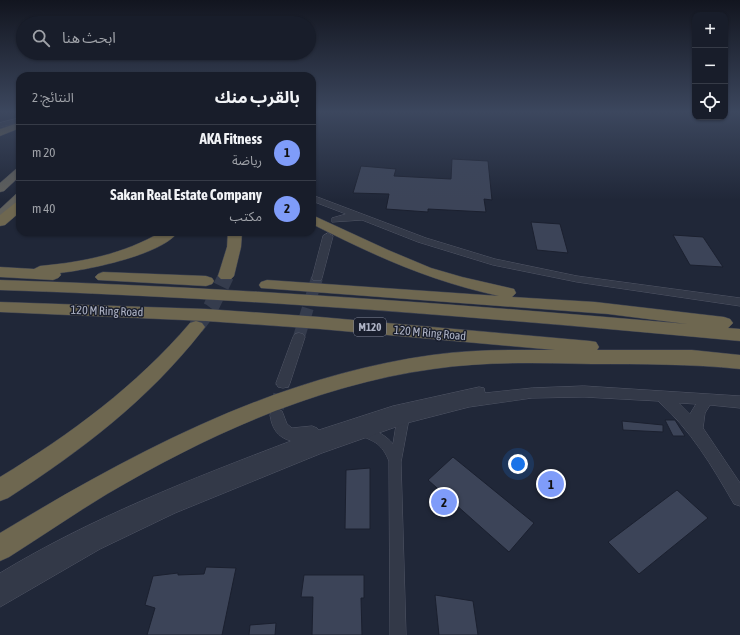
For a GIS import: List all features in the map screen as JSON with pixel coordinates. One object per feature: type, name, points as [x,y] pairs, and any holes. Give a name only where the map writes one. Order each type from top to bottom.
[{"type":"highway","points":[[0,188],[16,174]]},
{"type":"highway","points":[[0,215],[16,200]]},
{"type":"highway","points":[[0,222],[16,209]]},
{"type":"highway","points":[[316,221],[405,263],[460,282],[522,295],[606,309]]},
{"type":"highway","points":[[0,272],[41,271],[93,263],[138,250],[164,236]]},
{"type":"highway","points":[[226,276],[234,247],[234,236]]},
{"type":"highway","points":[[0,272],[151,278],[402,294],[606,309],[740,325]]},
{"type":"highway","name":"120 M Ring Road","points":[[0,285],[224,294],[516,315],[740,335]]},
{"type":"highway","name":"120 M Ring Road","points":[[0,307],[206,315],[320,323],[740,362]]},
{"type":"highway","points":[[0,490],[68,446],[120,406],[162,368],[196,328]]},
{"type":"highway","points":[[0,548],[111,479],[170,448],[239,416],[315,389],[374,373],[429,363],[479,357],[704,358]]},
{"type":"street","points":[[316,200],[433,244],[493,262],[577,279],[740,302]]},
{"type":"street","points":[[326,204],[333,210],[334,222],[353,217],[437,250],[534,276],[612,289],[724,300]]},
{"type":"street","points":[[317,278],[328,236]]},
{"type":"street","points":[[283,383],[299,337]]},
{"type":"street","points":[[0,584],[65,546],[112,521],[328,432],[424,403],[459,395],[526,386],[577,384],[740,395]]},
{"type":"street","points":[[0,597],[67,558],[151,515],[361,431],[403,418],[468,402],[532,393],[585,392],[740,402]]},
{"type":"street","points":[[663,396],[680,411],[695,428],[740,498]]},
{"type":"street","points":[[695,428],[698,412],[706,399]]},
{"type":"street","points":[[277,415],[281,429],[290,435],[300,436],[318,430],[328,432]]},
{"type":"street","points":[[398,635],[395,462],[403,418]]},
{"type":"street","points":[[361,431],[377,436],[384,441],[389,447],[395,462]]},
{"type":"building","points":[[452,159],[488,161],[492,200],[484,199],[486,212],[428,209],[428,212],[386,209],[389,194],[353,193],[361,166],[396,169],[394,176],[451,179]]},
{"type":"building","points":[[531,222],[560,224],[568,253],[537,250]]},
{"type":"building","points":[[673,235],[703,237],[723,267],[690,265]]},
{"type":"building","points":[[665,420],[675,420],[685,436],[673,436]]},
{"type":"building","points":[[622,421],[663,425],[663,432],[623,430]]},
{"type":"building","points":[[453,457],[534,523],[509,552],[428,480]]},
{"type":"building","points":[[370,468],[370,529],[345,529],[346,470]]},
{"type":"building","points":[[677,490],[708,518],[639,574],[608,542]]},
{"type":"building","points":[[206,567],[236,568],[222,635],[147,635],[155,608],[145,605],[153,576],[178,573],[178,575],[204,574]]},
{"type":"building","points":[[304,575],[364,575],[364,598],[361,598],[362,635],[312,635],[313,597],[301,597]]},
{"type":"building","points":[[435,595],[473,601],[478,635],[439,635]]},
{"type":"building","points":[[276,623],[275,635],[249,635],[250,625]]},
{"type":"tunnel","points":[[196,327],[211,307],[226,276]]},
{"type":"tunnel","points":[[299,337],[317,278]]},
{"type":"tunnel","points":[[277,408],[283,383]]},
{"type":"place","name":"AKA Fitness","points":[[551,484]]},
{"type":"place","name":"Sakan Real Estate Company","points":[[444,502]]}]
